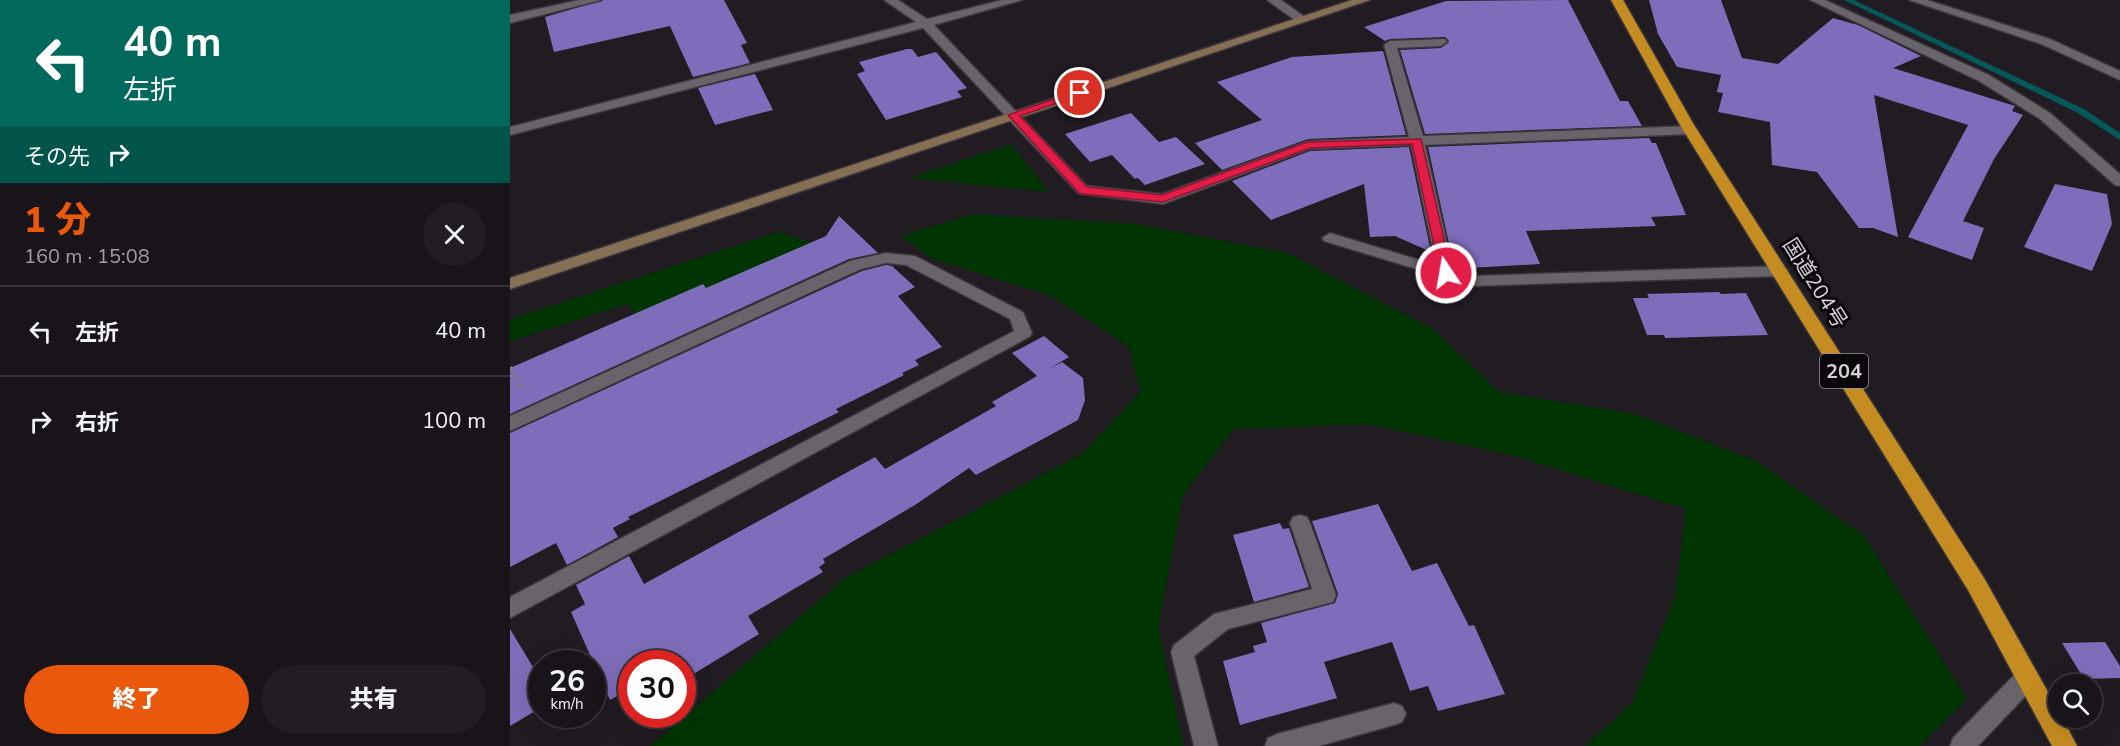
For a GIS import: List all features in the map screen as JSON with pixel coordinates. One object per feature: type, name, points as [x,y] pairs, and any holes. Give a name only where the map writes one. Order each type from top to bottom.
[{"type":"highway","name":"国道204号","points":[[1617,0],[1691,130],[1976,584],[2065,746]]},
{"type":"street","points":[[510,19],[595,0]]},
{"type":"street","points":[[891,0],[926,24],[1083,190],[1163,199],[1308,145],[1691,130]]},
{"type":"street","points":[[510,131],[1016,0]]},
{"type":"street","points":[[1273,0],[1303,20]]},
{"type":"street","points":[[510,284],[1364,0]]},
{"type":"street","points":[[1816,0],[1984,78],[2045,116],[2120,182]]},
{"type":"street","points":[[1915,0],[2075,54],[2096,62],[2120,76]]},
{"type":"street","points":[[1441,42],[1390,45],[1417,141],[1446,273]]},
{"type":"street","points":[[1330,238],[1473,281],[1780,271]]},
{"type":"street","points":[[510,424],[856,265],[886,258],[909,260],[1017,316],[1023,333],[510,608]]},
{"type":"street","points":[[1206,746],[1182,652],[1221,621],[1325,595],[1300,523]]},
{"type":"street","points":[[1962,746],[2027,678]]},
{"type":"street","points":[[1277,746],[1394,714]]},
{"type":"green space","points":[[1011,144],[1049,192],[910,178]]},
{"type":"green space","points":[[973,214],[1136,224],[1287,253],[1433,329],[1499,392],[1635,414],[1756,461],[1864,536],[1967,699],[1920,746],[1585,746],[1632,703],[1675,597],[1686,509],[1511,455],[1367,424],[1234,429],[1183,495],[1158,628],[1184,746],[650,746],[671,728],[696,728],[696,706],[845,578],[1082,454],[1141,391],[1128,346],[1049,295],[932,259],[901,236]]},
{"type":"green space","points":[[778,232],[859,256],[635,315],[628,304],[510,341],[510,319]]},
{"type":"building","points":[[603,0],[724,0],[747,43],[741,45],[750,63],[693,77],[670,26],[554,52],[545,17]]},
{"type":"building","points":[[1568,0],[1620,101],[1628,101],[1642,126],[1425,134],[1400,50],[1441,48],[1449,41],[1445,37],[1385,41],[1364,27],[1446,1]]},
{"type":"building","points":[[1649,0],[1721,0],[1742,58],[1778,64],[1833,18],[1858,25],[1921,56],[1893,68],[2015,106],[2012,111],[2023,115],[1994,159],[1963,221],[1984,228],[1972,260],[1908,237],[1968,125],[1874,95],[1898,237],[1873,228],[1859,228],[1817,172],[1772,165],[1770,122],[1718,112],[1723,93],[1717,92],[1721,75],[1677,67],[1658,34]]},
{"type":"building","points":[[912,49],[918,57],[936,52],[967,88],[957,91],[962,97],[886,120],[857,74],[865,71],[859,62]]},
{"type":"building","points":[[1383,51],[1406,135],[1308,139],[1222,170],[1195,143],[1262,120],[1217,82],[1292,57]]},
{"type":"building","points":[[755,74],[773,110],[715,125],[698,88]]},
{"type":"building","points":[[1131,113],[1159,142],[1176,137],[1205,164],[1145,185],[1138,178],[1135,179],[1112,155],[1090,162],[1065,134]]},
{"type":"building","points":[[1649,138],[1652,143],[1656,143],[1686,215],[1651,217],[1656,226],[1526,231],[1540,264],[1469,268],[1453,262],[1428,147]]},
{"type":"building","points":[[1409,147],[1431,252],[1395,236],[1370,237],[1364,184],[1271,220],[1232,181],[1310,151]]},
{"type":"building","points":[[2055,184],[2107,194],[2112,224],[2092,271],[2024,247]]},
{"type":"building","points":[[839,216],[878,253],[849,259],[510,414],[510,368],[703,284],[706,288],[826,236]]},
{"type":"building","points":[[886,265],[892,266],[915,287],[898,296],[942,347],[915,360],[919,365],[902,373],[904,375],[836,409],[839,412],[628,517],[630,519],[613,528],[618,537],[567,565],[556,543],[510,567],[510,433],[862,271]]},
{"type":"building","points":[[1719,292],[1721,294],[1746,293],[1768,335],[1665,338],[1664,335],[1647,335],[1633,298],[1649,298],[1647,294]]},
{"type":"building","points":[[1044,336],[1069,357],[1047,370],[1062,362],[1083,378],[1085,400],[1078,420],[976,475],[969,468],[915,505],[823,559],[825,563],[819,567],[823,572],[748,616],[759,634],[696,672],[696,650],[618,650],[618,696],[610,700],[606,691],[606,650],[588,650],[571,612],[585,604],[576,585],[629,556],[644,584],[875,457],[885,469],[996,406],[992,402],[1037,376],[1012,353]]},
{"type":"building","points":[[1378,504],[1412,571],[1437,563],[1469,626],[1474,625],[1505,694],[1438,711],[1428,686],[1410,691],[1392,642],[1324,662],[1337,698],[1240,725],[1223,661],[1255,652],[1253,646],[1267,642],[1261,623],[1335,603],[1338,594],[1312,521]]},
{"type":"building","points":[[1280,523],[1283,529],[1289,528],[1309,587],[1254,602],[1233,535]]},
{"type":"building","points":[[510,629],[528,659],[528,715],[510,726]]},
{"type":"building","points":[[2105,642],[2120,666],[2120,678],[2102,678],[2102,674],[2081,674],[2062,643]]},
{"type":"waterway","points":[[1848,0],[2081,111],[2120,137]]},
{"type":"route","points":[[1080,93],[1014,115],[1083,190],[1163,199],[1308,145],[1417,141],[1446,273]]}]
